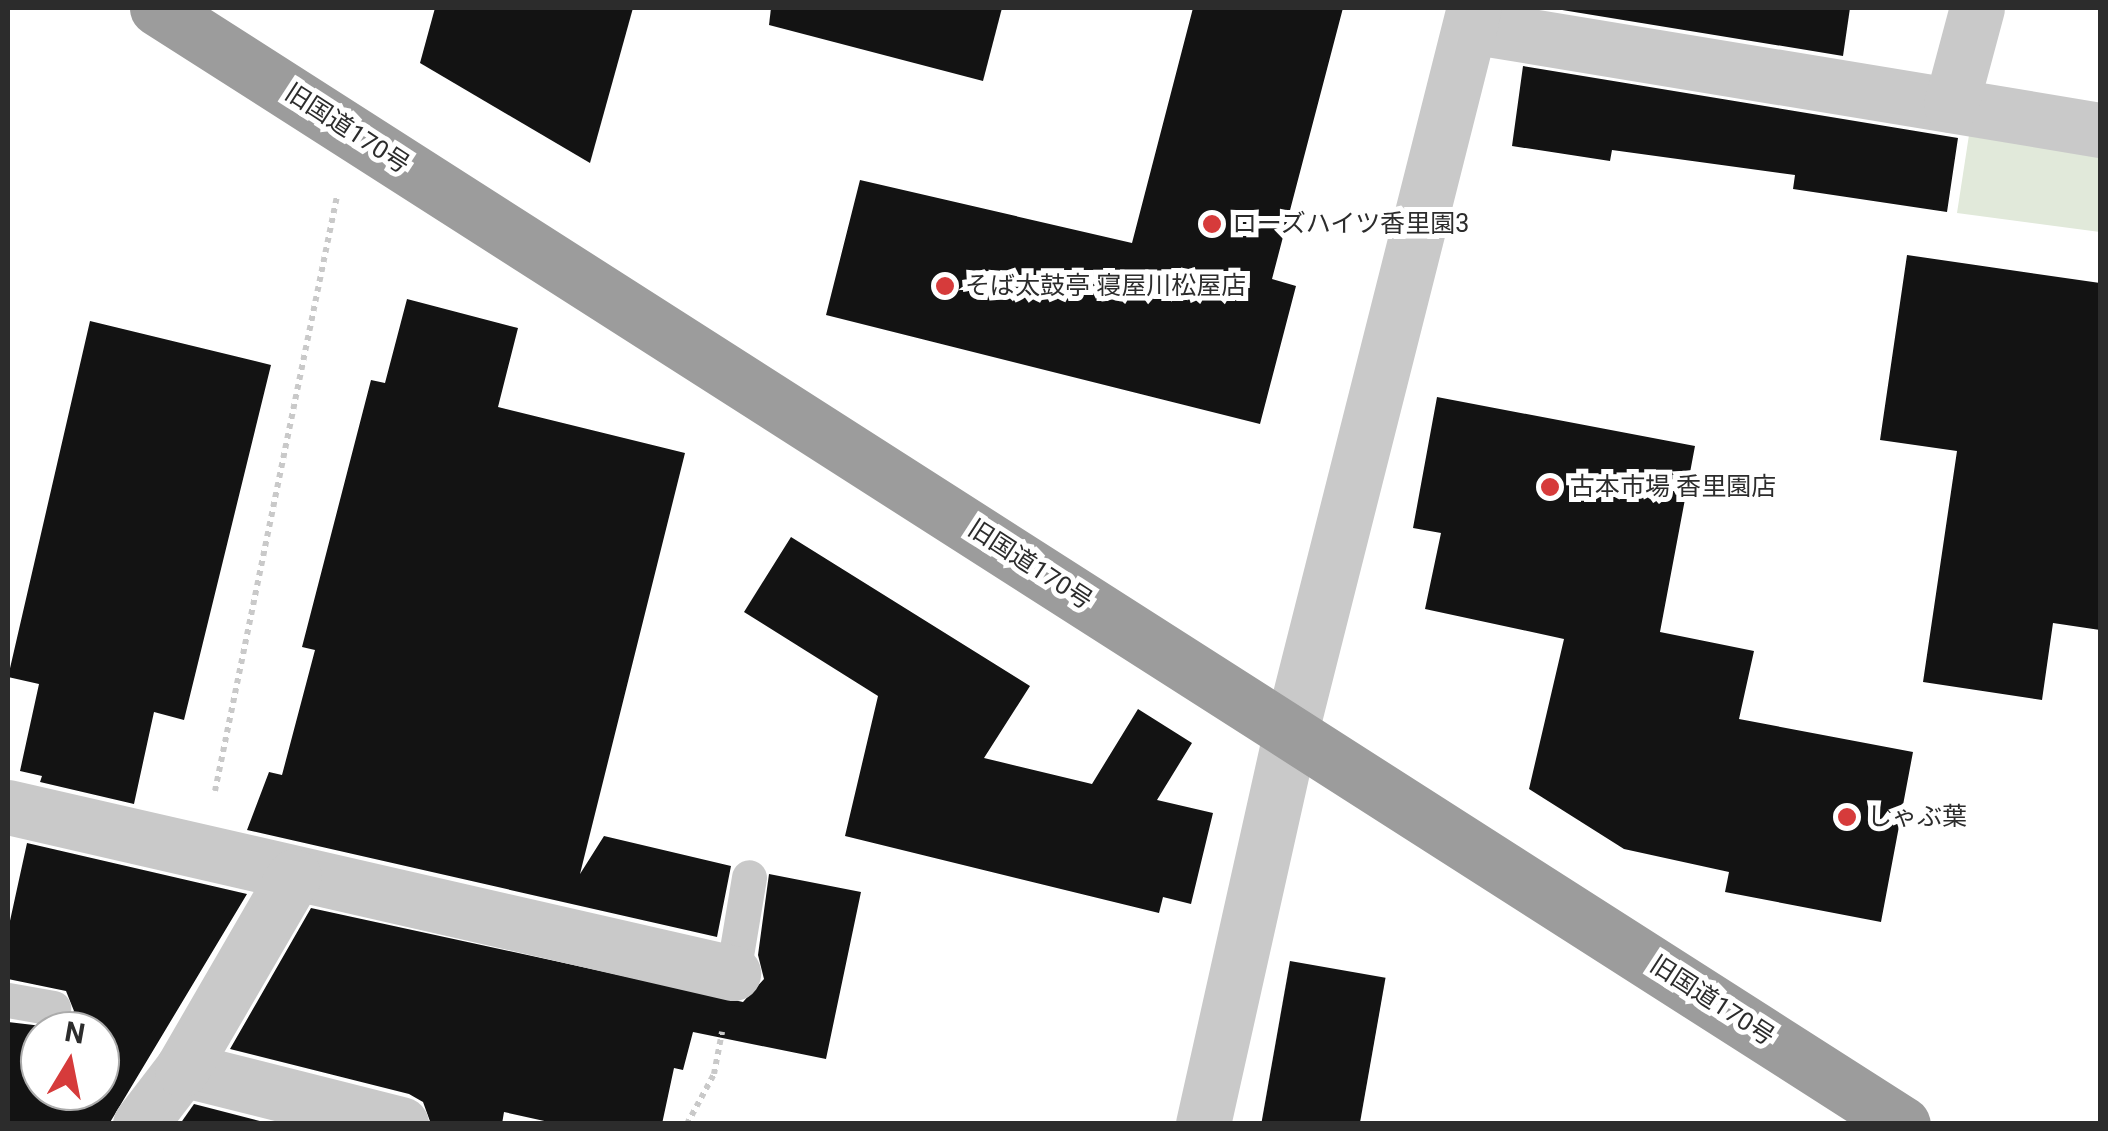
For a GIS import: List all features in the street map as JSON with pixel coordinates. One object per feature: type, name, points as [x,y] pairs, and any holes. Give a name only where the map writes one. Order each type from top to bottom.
[{"type":"highway","name":"旧国道170号","points":[[157,8],[1903,1124]]},
{"type":"street","points":[[1951,105],[1977,8]]},
{"type":"street","points":[[1203,1124],[1291,731],[1472,17],[2100,130]]},
{"type":"street","points":[[8,806],[294,876],[732,973]]},
{"type":"street","points":[[140,1124],[182,1069],[294,876]]},
{"type":"street","points":[[182,1069],[401,1124]]},
{"type":"lane","points":[[732,973],[750,877]]},
{"type":"lane","points":[[8,1000],[53,1008]]},
{"type":"path","points":[[202,854],[350,131]]},
{"type":"path","points":[[687,1124],[714,1074],[732,973]]},
{"type":"green space","points":[[1973,109],[2100,130],[2100,232],[1957,213]]},
{"type":"building","points":[[435,8],[633,8],[590,163],[420,63]]},
{"type":"building","points":[[771,8],[1002,8],[983,81],[769,25]]},
{"type":"building","name":"ローズハイツ香里園3","points":[[1193,8],[1343,8],[1272,279],[1296,286],[1260,424],[826,315],[860,180],[1132,243]]},
{"type":"building","points":[[1550,8],[1850,8],[1843,56]]},
{"type":"building","points":[[1523,66],[1958,138],[1947,212],[1793,189],[1795,175],[1612,150],[1610,161],[1512,146]]},
{"type":"building","points":[[1907,255],[2100,283],[2100,630],[2053,623],[2042,700],[1923,682],[1957,451],[1880,440]]},
{"type":"building","points":[[407,299],[518,328],[498,407],[685,453],[580,874],[604,836],[731,866],[717,937],[247,830],[269,772],[282,775],[315,650],[302,647],[371,380],[385,383]]},
{"type":"building","points":[[90,321],[271,365],[184,720],[154,712],[134,804],[40,782],[42,776],[20,771],[39,684],[8,677]]},
{"type":"building","points":[[1437,397],[1695,446],[1660,632],[1754,651],[1739,719],[1913,752],[1881,922],[1725,892],[1729,872],[1624,849],[1529,789],[1564,639],[1425,609],[1441,533],[1413,528]]},
{"type":"building","points":[[791,537],[1030,686],[984,758],[1092,784],[1138,709],[1192,743],[1157,800],[1213,813],[1191,904],[1163,897],[1159,913],[845,836],[878,696],[744,612]]},
{"type":"building","points":[[27,843],[247,894],[120,1106],[120,1011],[74,1011],[66,991],[8,979],[8,930]]},
{"type":"building","points":[[769,874],[861,892],[826,1059],[693,1032],[683,1070],[674,1068],[662,1124],[558,1124],[504,1112],[502,1124],[431,1124],[423,1102],[409,1094],[230,1049],[311,908],[743,1002],[764,979],[758,955]]},
{"type":"building","points":[[1290,961],[1386,978],[1360,1124],[1261,1123]]},
{"type":"building","points":[[8,1022],[20,1023],[20,1111],[117,1111],[109,1124],[8,1123]]},
{"type":"building","points":[[194,1104],[271,1124],[180,1124]]},
{"type":"place","name":"ローズハイツ香里園3","points":[[1212,224]]},
{"type":"place","name":"そば太鼓亭 寝屋川松屋店","points":[[945,286]]},
{"type":"place","name":"古本市場 香里園店","points":[[1550,487]]},
{"type":"place","name":"しゃぶ葉","points":[[1847,817]]}]
